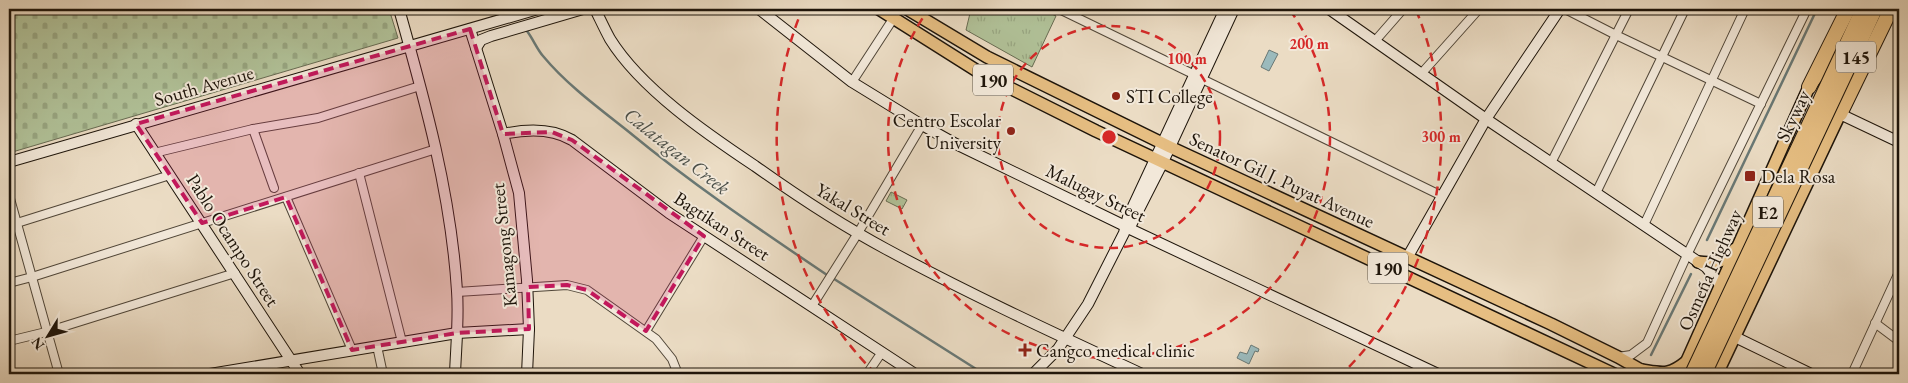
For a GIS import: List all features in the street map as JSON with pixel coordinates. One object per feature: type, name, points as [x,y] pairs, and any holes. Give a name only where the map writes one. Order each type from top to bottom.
[{"type":"highway","points":[[1809,88],[1848,9]]},
{"type":"highway","name":"Skyway","points":[[1692,374],[1863,9]]},
{"type":"highway","points":[[1837,109],[1841,101],[1853,88],[1883,11]]},
{"type":"highway","name":"Skyway","points":[[1704,374],[1883,11]]},
{"type":"main road","name":"Senator Gil J. Puyat Avenue","points":[[879,9],[982,74],[1599,370],[1614,374]]},
{"type":"main road","name":"Senator Gil J. Puyat Avenue","points":[[909,9],[987,57],[1166,145],[1618,357],[1645,372]]},
{"type":"main road","name":"Osmeña Highway","points":[[1788,166],[1858,9]]},
{"type":"main road","name":"145","points":[[1802,174],[1837,109],[1883,11]]},
{"type":"main road","name":"Osmeña Highway","points":[[1682,374],[1809,88],[1840,48]]},
{"type":"main road","points":[[1717,374],[1837,109]]},
{"type":"main road","points":[[1698,262],[1712,264],[1725,259],[1732,254],[1744,235]]},
{"type":"main road","points":[[1645,372],[1670,372],[1688,360]]},
{"type":"street","points":[[399,9],[436,148],[448,214],[457,292],[455,374]]},
{"type":"street","name":"South Avenue","points":[[9,162],[538,9]]},
{"type":"street","points":[[476,48],[481,40],[490,36],[583,9]]},
{"type":"street","name":"Yakal Street","points":[[595,9],[610,39],[641,76],[676,109],[780,184],[858,233],[914,264],[1142,374]]},
{"type":"street","name":"Malugay Street","points":[[759,9],[852,82],[956,144],[1126,229],[1438,374]]},
{"type":"street","points":[[1059,9],[1442,196]]},
{"type":"street","points":[[1198,77],[1226,9]]},
{"type":"street","points":[[1033,374],[1058,349],[1096,289],[1198,77],[1234,9]]},
{"type":"street","points":[[1329,9],[1486,119],[1698,262],[1709,270],[1721,286]]},
{"type":"street","points":[[1374,41],[1403,9]]},
{"type":"street","points":[[1421,74],[1479,9]]},
{"type":"street","points":[[1407,258],[1486,119],[1560,9]]},
{"type":"street","points":[[1565,9],[1761,104]]},
{"type":"street","points":[[1551,163],[1629,9]]},
{"type":"street","points":[[1596,193],[1685,9]]},
{"type":"street","points":[[1644,225],[1745,9]]},
{"type":"street","points":[[1618,357],[1631,355],[1647,343],[1807,9]]},
{"type":"street","points":[[852,82],[894,19]]},
{"type":"street","points":[[470,30],[490,36]]},
{"type":"street","name":"Kamagong Street","points":[[470,30],[503,134],[519,194],[528,287],[527,374]]},
{"type":"street","points":[[154,153],[253,129],[318,118],[420,86]]},
{"type":"street","points":[[1837,109],[1899,142]]},
{"type":"street","name":"Pablo Ocampo Street","points":[[136,124],[300,374]]},
{"type":"street","points":[[812,306],[922,125]]},
{"type":"street","points":[[253,129],[274,188]]},
{"type":"street","name":"Bagtikan Street","points":[[503,134],[528,130],[563,134],[669,213],[915,374]]},
{"type":"street","points":[[9,283],[202,224],[436,148]]},
{"type":"street","points":[[359,174],[402,342]]},
{"type":"street","points":[[17,223],[170,175]]},
{"type":"street","points":[[9,195],[59,374]]},
{"type":"street","points":[[286,197],[352,350]]},
{"type":"street","points":[[646,331],[704,236]]},
{"type":"street","points":[[1852,374],[1899,272]]},
{"type":"street","points":[[9,341],[46,332],[235,273]]},
{"type":"street","points":[[457,292],[567,285],[587,290],[646,331],[666,350],[678,374]]},
{"type":"street","points":[[1875,323],[1899,341]]},
{"type":"street","points":[[210,374],[457,333],[529,329]]},
{"type":"street","points":[[1735,337],[1811,374]]},
{"type":"street","points":[[377,346],[383,374]]},
{"type":"street","points":[[867,374],[882,352]]},
{"type":"highlighted area","points":[[470,29],[503,134],[552,132],[572,140],[704,236],[646,331],[587,290],[567,285],[528,287],[529,329],[457,333],[352,350],[286,197],[202,223],[136,124]]},
{"type":"green space","points":[[9,9],[389,9],[398,38],[9,153]]},
{"type":"green space","points":[[971,9],[1042,9],[1056,16],[1032,67],[966,30]]},
{"type":"green space","points":[[891,192],[907,200],[902,209],[886,201]]},
{"type":"water","points":[[1269,50],[1278,54],[1269,71],[1261,67]]},
{"type":"water","points":[[1251,345],[1259,349],[1258,352],[1255,351],[1249,364],[1237,358],[1240,352],[1247,354]]},
{"type":"waterway","points":[[1707,240],[1817,9]]},
{"type":"waterway","name":"Calatagan Creek","points":[[527,31],[552,67],[595,105],[701,188],[827,275]]},
{"type":"waterway","points":[[1651,355],[1691,274]]},
{"type":"waterway","name":"Calatagan Creek","points":[[831,277],[984,374]]},
{"type":"place","name":"STI College","points":[[1116,96]]},
{"type":"place","name":"Centro Escolar University","points":[[1011,131]]},
{"type":"place","name":"Dela Rosa","points":[[1750,176]]},
{"type":"place","name":"Cangco medical clinic","points":[[1025,350]]}]
